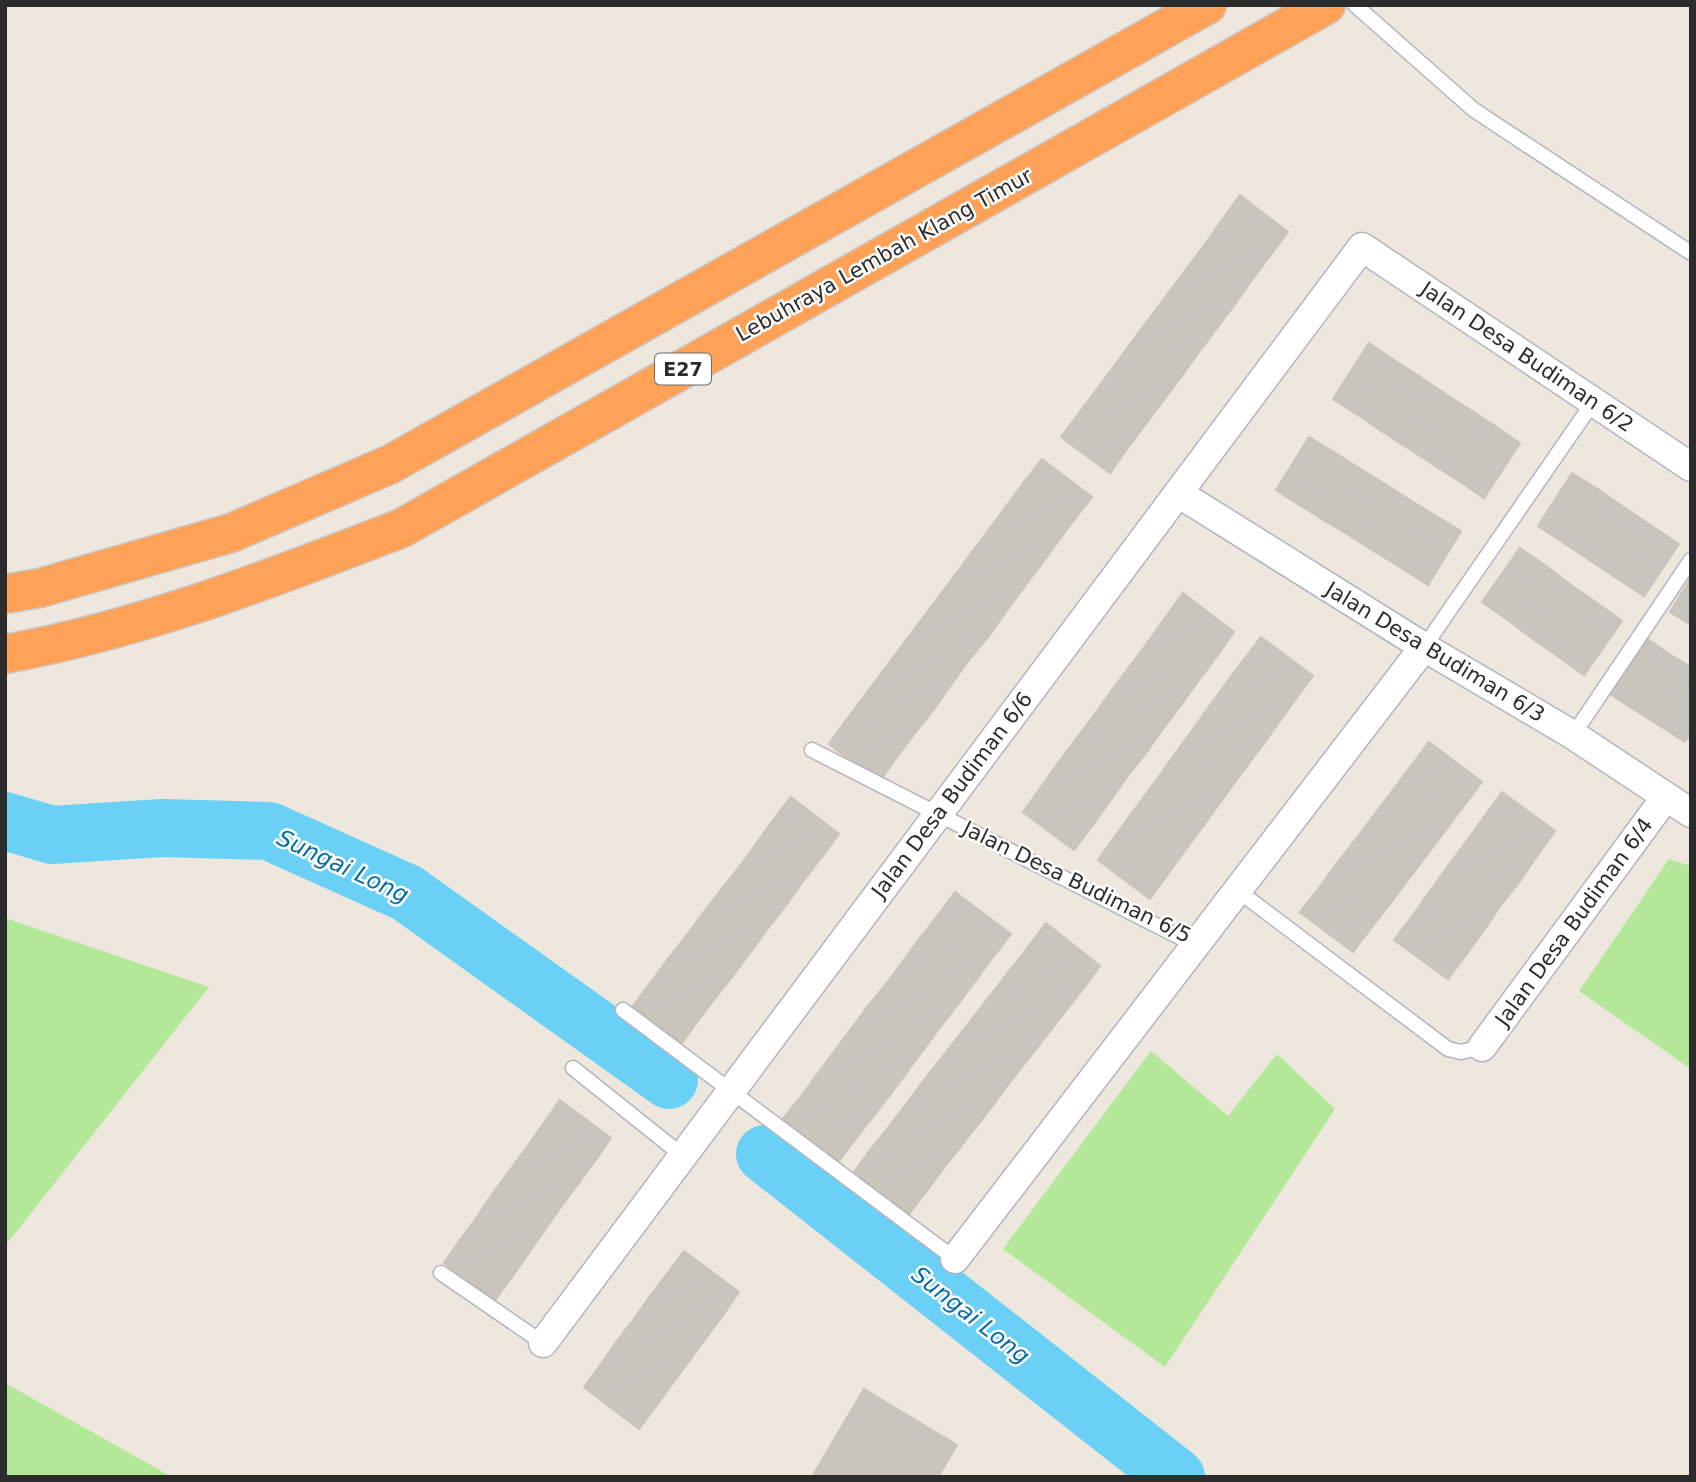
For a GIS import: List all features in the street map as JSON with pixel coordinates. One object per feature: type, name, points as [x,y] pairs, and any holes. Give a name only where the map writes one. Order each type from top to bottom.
[{"type":"highway","points":[[5,594],[40,588],[231,533],[391,464],[1207,5]]},
{"type":"highway","name":"Lebuhraya Lembah Klang Timur","points":[[5,654],[45,646],[249,587],[402,528],[1326,5]]},
{"type":"street","name":"Jalan Desa Budiman 6/2","points":[[1362,247],[1691,467]]},
{"type":"street","name":"Jalan Desa Budiman 6/6","points":[[543,1343],[1362,247]]},
{"type":"street","name":"Jalan Desa Budiman 6/3","points":[[1178,493],[1424,647],[1573,735],[1691,813]]},
{"type":"street","name":"Jalan Desa Budiman 6/5","points":[[1195,945],[1424,647]]},
{"type":"street","name":"Jalan Desa Budiman 6/4","points":[[1482,1047],[1665,798]]},
{"type":"street","points":[[955,1259],[1195,945]]},
{"type":"lane","points":[[1355,5],[1474,110],[1691,253]]},
{"type":"lane","points":[[1424,647],[1594,401]]},
{"type":"lane","points":[[1573,735],[1691,560]]},
{"type":"lane","name":"Jalan Desa Budiman 6/5","points":[[812,750],[1195,945]]},
{"type":"lane","points":[[1237,890],[1448,1049],[1461,1052],[1482,1047]]},
{"type":"lane","points":[[623,1010],[955,1259]]},
{"type":"lane","points":[[573,1068],[683,1156]]},
{"type":"lane","points":[[441,1273],[543,1343]]},
{"type":"green space","points":[[1669,859],[1691,866],[1691,1069],[1579,991]]},
{"type":"green space","points":[[5,918],[209,987],[5,1246]]},
{"type":"green space","points":[[1151,1051],[1228,1116],[1277,1054],[1335,1109],[1165,1367],[1003,1249]]},
{"type":"green space","points":[[5,1383],[172,1477],[5,1477]]},
{"type":"building","points":[[1240,195],[1288,232],[1270,256],[1222,220]]},
{"type":"building","points":[[1222,220],[1270,256],[1252,280],[1205,244]]},
{"type":"building","points":[[1205,244],[1252,280],[1235,304],[1187,268]]},
{"type":"building","points":[[1187,268],[1235,304],[1217,328],[1169,292]]},
{"type":"building","points":[[1169,292],[1217,328],[1199,352],[1151,316]]},
{"type":"building","points":[[1151,316],[1199,352],[1181,377],[1133,340]]},
{"type":"building","points":[[1133,340],[1181,377],[1163,401],[1115,365]]},
{"type":"building","points":[[1369,343],[1394,360],[1358,415],[1333,399]]},
{"type":"building","points":[[1394,360],[1419,376],[1383,432],[1358,415]]},
{"type":"building","points":[[1115,365],[1163,401],[1145,425],[1097,389]]},
{"type":"building","points":[[1419,376],[1444,393],[1408,448],[1383,432]]},
{"type":"building","points":[[1097,389],[1145,425],[1127,449],[1079,413]]},
{"type":"building","points":[[1444,393],[1469,409],[1434,465],[1408,448]]},
{"type":"building","points":[[1469,409],[1495,426],[1459,481],[1434,465]]},
{"type":"building","points":[[1079,413],[1127,449],[1110,473],[1061,437]]},
{"type":"building","points":[[1495,426],[1520,443],[1484,498],[1459,481]]},
{"type":"building","points":[[1309,437],[1334,452],[1301,506],[1276,490]]},
{"type":"building","points":[[1334,452],[1359,468],[1327,522],[1301,506]]},
{"type":"building","points":[[1042,459],[1092,497],[1074,520],[1024,482]]},
{"type":"building","points":[[1359,468],[1385,484],[1352,537],[1327,522]]},
{"type":"building","points":[[1572,473],[1599,490],[1564,543],[1538,526]]},
{"type":"building","points":[[1024,482],[1074,520],[1057,543],[1007,505]]},
{"type":"building","points":[[1385,484],[1410,500],[1377,553],[1352,537]]},
{"type":"building","points":[[1599,490],[1625,508],[1591,561],[1564,543]]},
{"type":"building","points":[[1410,500],[1436,516],[1403,569],[1377,553]]},
{"type":"building","points":[[1007,505],[1057,543],[1040,566],[990,528]]},
{"type":"building","points":[[1625,508],[1652,526],[1618,579],[1591,561]]},
{"type":"building","points":[[1436,516],[1461,531],[1428,585],[1403,569]]},
{"type":"building","points":[[1652,526],[1679,544],[1644,596],[1618,579]]},
{"type":"building","points":[[990,528],[1040,566],[1022,590],[972,552]]},
{"type":"building","points":[[1520,548],[1546,566],[1508,620],[1482,602]]},
{"type":"building","points":[[972,552],[1022,590],[1005,613],[955,575]]},
{"type":"building","points":[[1546,566],[1571,585],[1533,639],[1508,620]]},
{"type":"building","points":[[955,575],[1005,613],[988,637],[937,599]]},
{"type":"building","points":[[1691,578],[1691,625],[1670,612]]},
{"type":"building","points":[[1571,585],[1597,603],[1559,657],[1533,639]]},
{"type":"building","points":[[1183,593],[1234,632],[1217,656],[1165,618]]},
{"type":"building","points":[[937,599],[988,637],[969,660],[919,623]]},
{"type":"building","points":[[1597,603],[1622,621],[1584,675],[1559,657]]},
{"type":"building","points":[[1165,618],[1217,656],[1199,680],[1148,642]]},
{"type":"building","points":[[919,623],[969,660],[951,685],[901,647]]},
{"type":"building","points":[[1261,637],[1313,676],[1295,700],[1242,662]]},
{"type":"building","points":[[1646,638],[1671,655],[1635,710],[1610,694]]},
{"type":"building","points":[[1148,642],[1199,680],[1181,705],[1130,666]]},
{"type":"building","points":[[901,647],[951,685],[934,709],[883,671]]},
{"type":"building","points":[[1671,655],[1691,667],[1691,679],[1660,726],[1635,710]]},
{"type":"building","points":[[1242,662],[1295,700],[1277,725],[1224,686]]},
{"type":"building","points":[[1130,666],[1181,705],[1163,729],[1112,690]]},
{"type":"building","points":[[883,671],[934,709],[915,733],[865,695]]},
{"type":"building","points":[[1691,679],[1691,733],[1685,742],[1660,726]]},
{"type":"building","points":[[1224,686],[1277,725],[1259,750],[1206,711]]},
{"type":"building","points":[[1112,690],[1163,729],[1146,753],[1094,715]]},
{"type":"building","points":[[865,695],[915,733],[897,757],[847,719]]},
{"type":"building","points":[[1206,711],[1259,750],[1240,775],[1188,736]]},
{"type":"building","points":[[1094,715],[1146,753],[1127,777],[1076,739]]},
{"type":"building","points":[[847,719],[897,757],[879,782],[829,744]]},
{"type":"building","points":[[1188,736],[1240,775],[1222,800],[1170,761]]},
{"type":"building","points":[[1076,739],[1127,777],[1110,801],[1058,763]]},
{"type":"building","points":[[1429,742],[1482,782],[1463,807],[1411,766]]},
{"type":"building","points":[[1170,761],[1222,800],[1204,825],[1152,786]]},
{"type":"building","points":[[1058,763],[1110,801],[1092,826],[1041,787]]},
{"type":"building","points":[[1411,766],[1463,807],[1445,831],[1393,790]]},
{"type":"building","points":[[1152,786],[1204,825],[1186,849],[1134,810]]},
{"type":"building","points":[[1041,787],[1092,826],[1074,850],[1023,812]]},
{"type":"building","points":[[1393,790],[1445,831],[1427,855],[1374,815]]},
{"type":"building","points":[[1502,792],[1555,831],[1537,856],[1484,817]]},
{"type":"building","points":[[791,797],[839,834],[822,857],[773,820]]},
{"type":"building","points":[[1134,810],[1186,849],[1168,874],[1116,835]]},
{"type":"building","points":[[1374,815],[1427,855],[1408,880],[1356,839]]},
{"type":"building","points":[[1484,817],[1537,856],[1520,881],[1466,842]]},
{"type":"building","points":[[773,820],[822,857],[804,880],[756,844]]},
{"type":"building","points":[[1116,835],[1168,874],[1150,899],[1098,860]]},
{"type":"building","points":[[1356,839],[1408,880],[1390,904],[1337,863]]},
{"type":"building","points":[[1466,842],[1520,881],[1501,905],[1448,866]]},
{"type":"building","points":[[756,844],[804,880],[787,904],[739,867]]},
{"type":"building","points":[[1337,863],[1390,904],[1371,928],[1319,888]]},
{"type":"building","points":[[1448,866],[1501,905],[1484,930],[1430,891]]},
{"type":"building","points":[[739,867],[787,904],[769,927],[721,890]]},
{"type":"building","points":[[1319,888],[1371,928],[1353,952],[1300,912]]},
{"type":"building","points":[[721,890],[769,927],[752,950],[703,913]]},
{"type":"building","points":[[1430,891],[1484,930],[1466,955],[1413,915]]},
{"type":"building","points":[[955,892],[1011,934],[993,957],[938,915]]},
{"type":"building","points":[[703,913],[752,950],[735,973],[686,936]]},
{"type":"building","points":[[938,915],[993,957],[976,980],[920,938]]},
{"type":"building","points":[[1413,915],[1466,955],[1448,979],[1394,940]]},
{"type":"building","points":[[1046,923],[1100,966],[1083,989],[1028,947]]},
{"type":"building","points":[[686,936],[735,973],[717,996],[668,959]]},
{"type":"building","points":[[920,938],[976,980],[959,1003],[903,961]]},
{"type":"building","points":[[1028,947],[1083,989],[1065,1012],[1010,970]]},
{"type":"building","points":[[668,959],[717,996],[699,1019],[651,982]]},
{"type":"building","points":[[903,961],[959,1003],[941,1026],[886,984]]},
{"type":"building","points":[[1010,970],[1065,1012],[1047,1035],[993,992]]},
{"type":"building","points":[[651,982],[699,1019],[682,1043],[633,1006]]},
{"type":"building","points":[[886,984],[941,1026],[924,1049],[868,1006]]},
{"type":"building","points":[[993,992],[1047,1035],[1029,1058],[975,1015]]},
{"type":"building","points":[[868,1006],[924,1049],[907,1072],[851,1029]]},
{"type":"building","points":[[975,1015],[1029,1058],[1011,1081],[957,1038]]},
{"type":"building","points":[[851,1029],[907,1072],[890,1095],[833,1053]]},
{"type":"building","points":[[957,1038],[1011,1081],[994,1104],[939,1061]]},
{"type":"building","points":[[833,1053],[890,1095],[872,1118],[816,1076]]},
{"type":"building","points":[[939,1061],[994,1104],[976,1127],[921,1084]]},
{"type":"building","points":[[816,1076],[872,1118],[854,1141],[799,1099]]},
{"type":"building","points":[[921,1084],[976,1127],[958,1150],[904,1107]]},
{"type":"building","points":[[799,1099],[854,1141],[837,1164],[781,1121]]},
{"type":"building","points":[[560,1100],[611,1138],[595,1161],[543,1124]]},
{"type":"building","points":[[904,1107],[958,1150],[940,1173],[886,1130]]},
{"type":"building","points":[[543,1124],[595,1161],[578,1184],[527,1147]]},
{"type":"building","points":[[886,1130],[940,1173],[923,1196],[868,1153]]},
{"type":"building","points":[[527,1147],[578,1184],[561,1207],[510,1170]]},
{"type":"building","points":[[868,1153],[923,1196],[905,1219],[851,1176]]},
{"type":"building","points":[[510,1170],[561,1207],[544,1231],[493,1193]]},
{"type":"building","points":[[493,1193],[544,1231],[528,1254],[477,1217]]},
{"type":"building","points":[[477,1217],[528,1254],[512,1277],[460,1240]]},
{"type":"building","points":[[460,1240],[512,1277],[495,1300],[444,1263]]},
{"type":"building","points":[[684,1251],[739,1292],[723,1315],[667,1274]]},
{"type":"building","points":[[667,1274],[723,1315],[706,1338],[650,1296]]},
{"type":"building","points":[[650,1296],[706,1338],[690,1360],[634,1319]]},
{"type":"building","points":[[634,1319],[690,1360],[673,1383],[617,1341]]},
{"type":"building","points":[[617,1341],[673,1383],[656,1406],[601,1364]]},
{"type":"building","points":[[601,1364],[656,1406],[639,1429],[584,1387]]},
{"type":"building","points":[[864,1389],[957,1445],[938,1477],[812,1477]]},
{"type":"waterway","name":"Sungai Long","points":[[5,821],[52,835],[162,828],[269,831],[407,893],[669,1080]]},
{"type":"waterway","name":"Sungai Long","points":[[765,1154],[1176,1477]]}]
